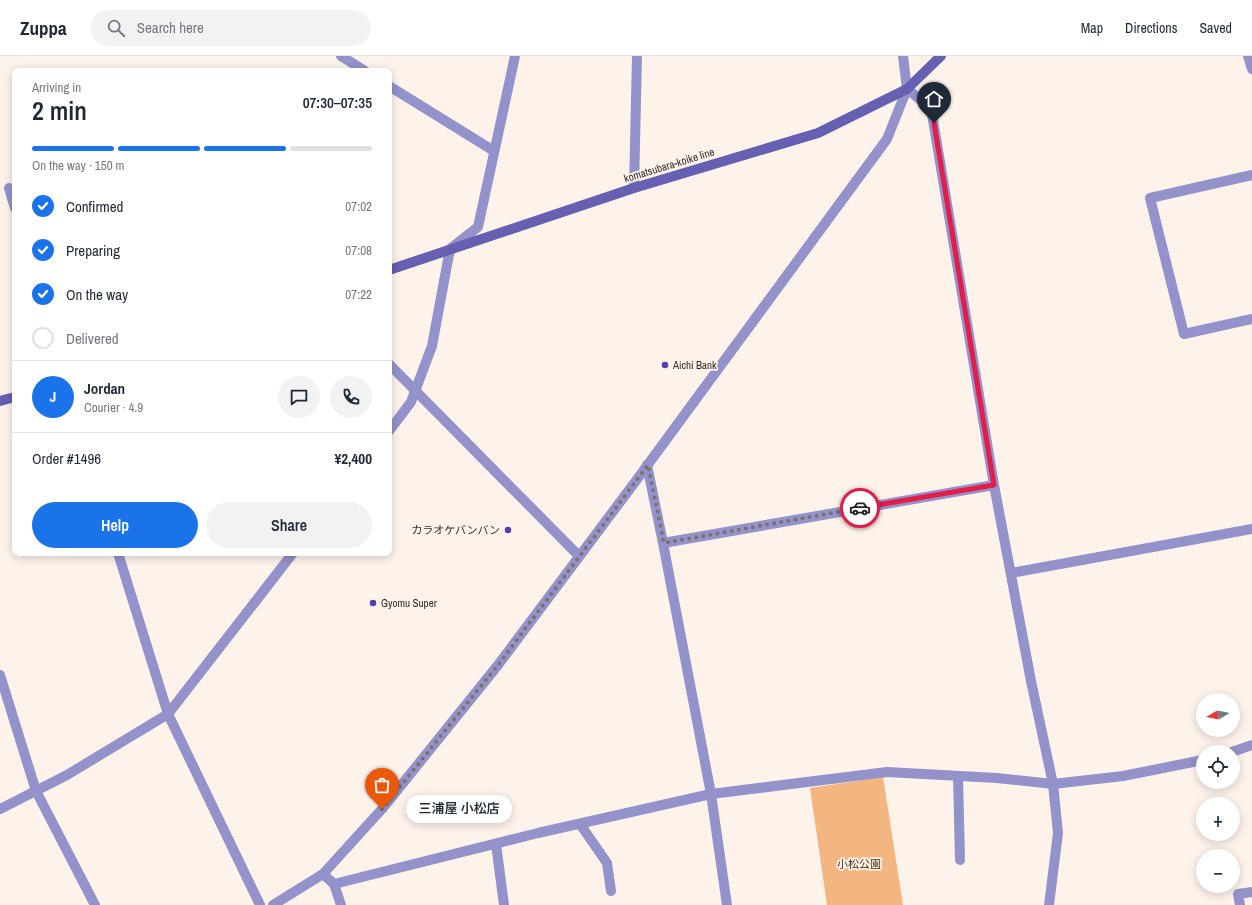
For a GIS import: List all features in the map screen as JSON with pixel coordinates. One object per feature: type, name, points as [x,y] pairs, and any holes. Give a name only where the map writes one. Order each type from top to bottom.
[{"type":"main road","name":"komatsubara-koike line","points":[[392,269],[634,188],[818,133],[907,89],[940,56]]},
{"type":"main road","points":[[0,402],[12,397]]},
{"type":"street","points":[[341,56],[357,68]]},
{"type":"street","points":[[392,427],[411,402],[432,346],[450,249],[478,227],[515,56]]},
{"type":"street","points":[[634,188],[636,56]]},
{"type":"street","points":[[273,905],[323,874],[382,809],[498,665],[648,465],[887,139],[907,89],[903,56]]},
{"type":"street","points":[[1248,56],[1252,69]]},
{"type":"street","points":[[392,88],[494,151]]},
{"type":"street","points":[[907,89],[931,108],[994,485],[1031,681],[1054,784],[1058,833],[1049,905]]},
{"type":"street","points":[[1252,175],[1150,198],[1184,334],[1252,319]]},
{"type":"street","points":[[8,188],[12,199]]},
{"type":"street","points":[[392,367],[579,556]]},
{"type":"street","points":[[648,465],[711,794],[727,905]]},
{"type":"street","points":[[664,543],[994,485]]},
{"type":"street","points":[[1011,573],[1252,529]]},
{"type":"street","points":[[119,556],[168,714],[260,905]]},
{"type":"street","points":[[0,810],[68,775],[168,714],[291,556]]},
{"type":"street","points":[[0,675],[36,791],[95,905]]},
{"type":"street","points":[[1240,749],[1252,745]]},
{"type":"street","points":[[334,884],[496,844],[711,794],[887,772],[1054,784],[1123,776],[1196,761]]},
{"type":"street","points":[[958,776],[960,860]]},
{"type":"street","points":[[580,824],[607,863],[611,891]]},
{"type":"street","points":[[496,844],[504,905]]},
{"type":"street","points":[[323,874],[334,884],[341,905]]},
{"type":"street","points":[[1240,905],[1238,894],[1252,892]]},
{"type":"green space","name":"小松公園","points":[[883,777],[903,905],[827,905],[810,788]]},
{"type":"way so far","points":[[382,809],[498,665],[648,465],[664,543],[860,508]]},
{"type":"place","name":"Aichi Bank","points":[[665,365]]},
{"type":"place","name":"カラオケバンバン","points":[[508,530]]},
{"type":"place","name":"Gyomu Super","points":[[373,603]]},
{"type":"place","name":"三浦屋 小松店","points":[[382,809]]},
{"type":"route","points":[[860,508],[994,485],[934,123]]}]
